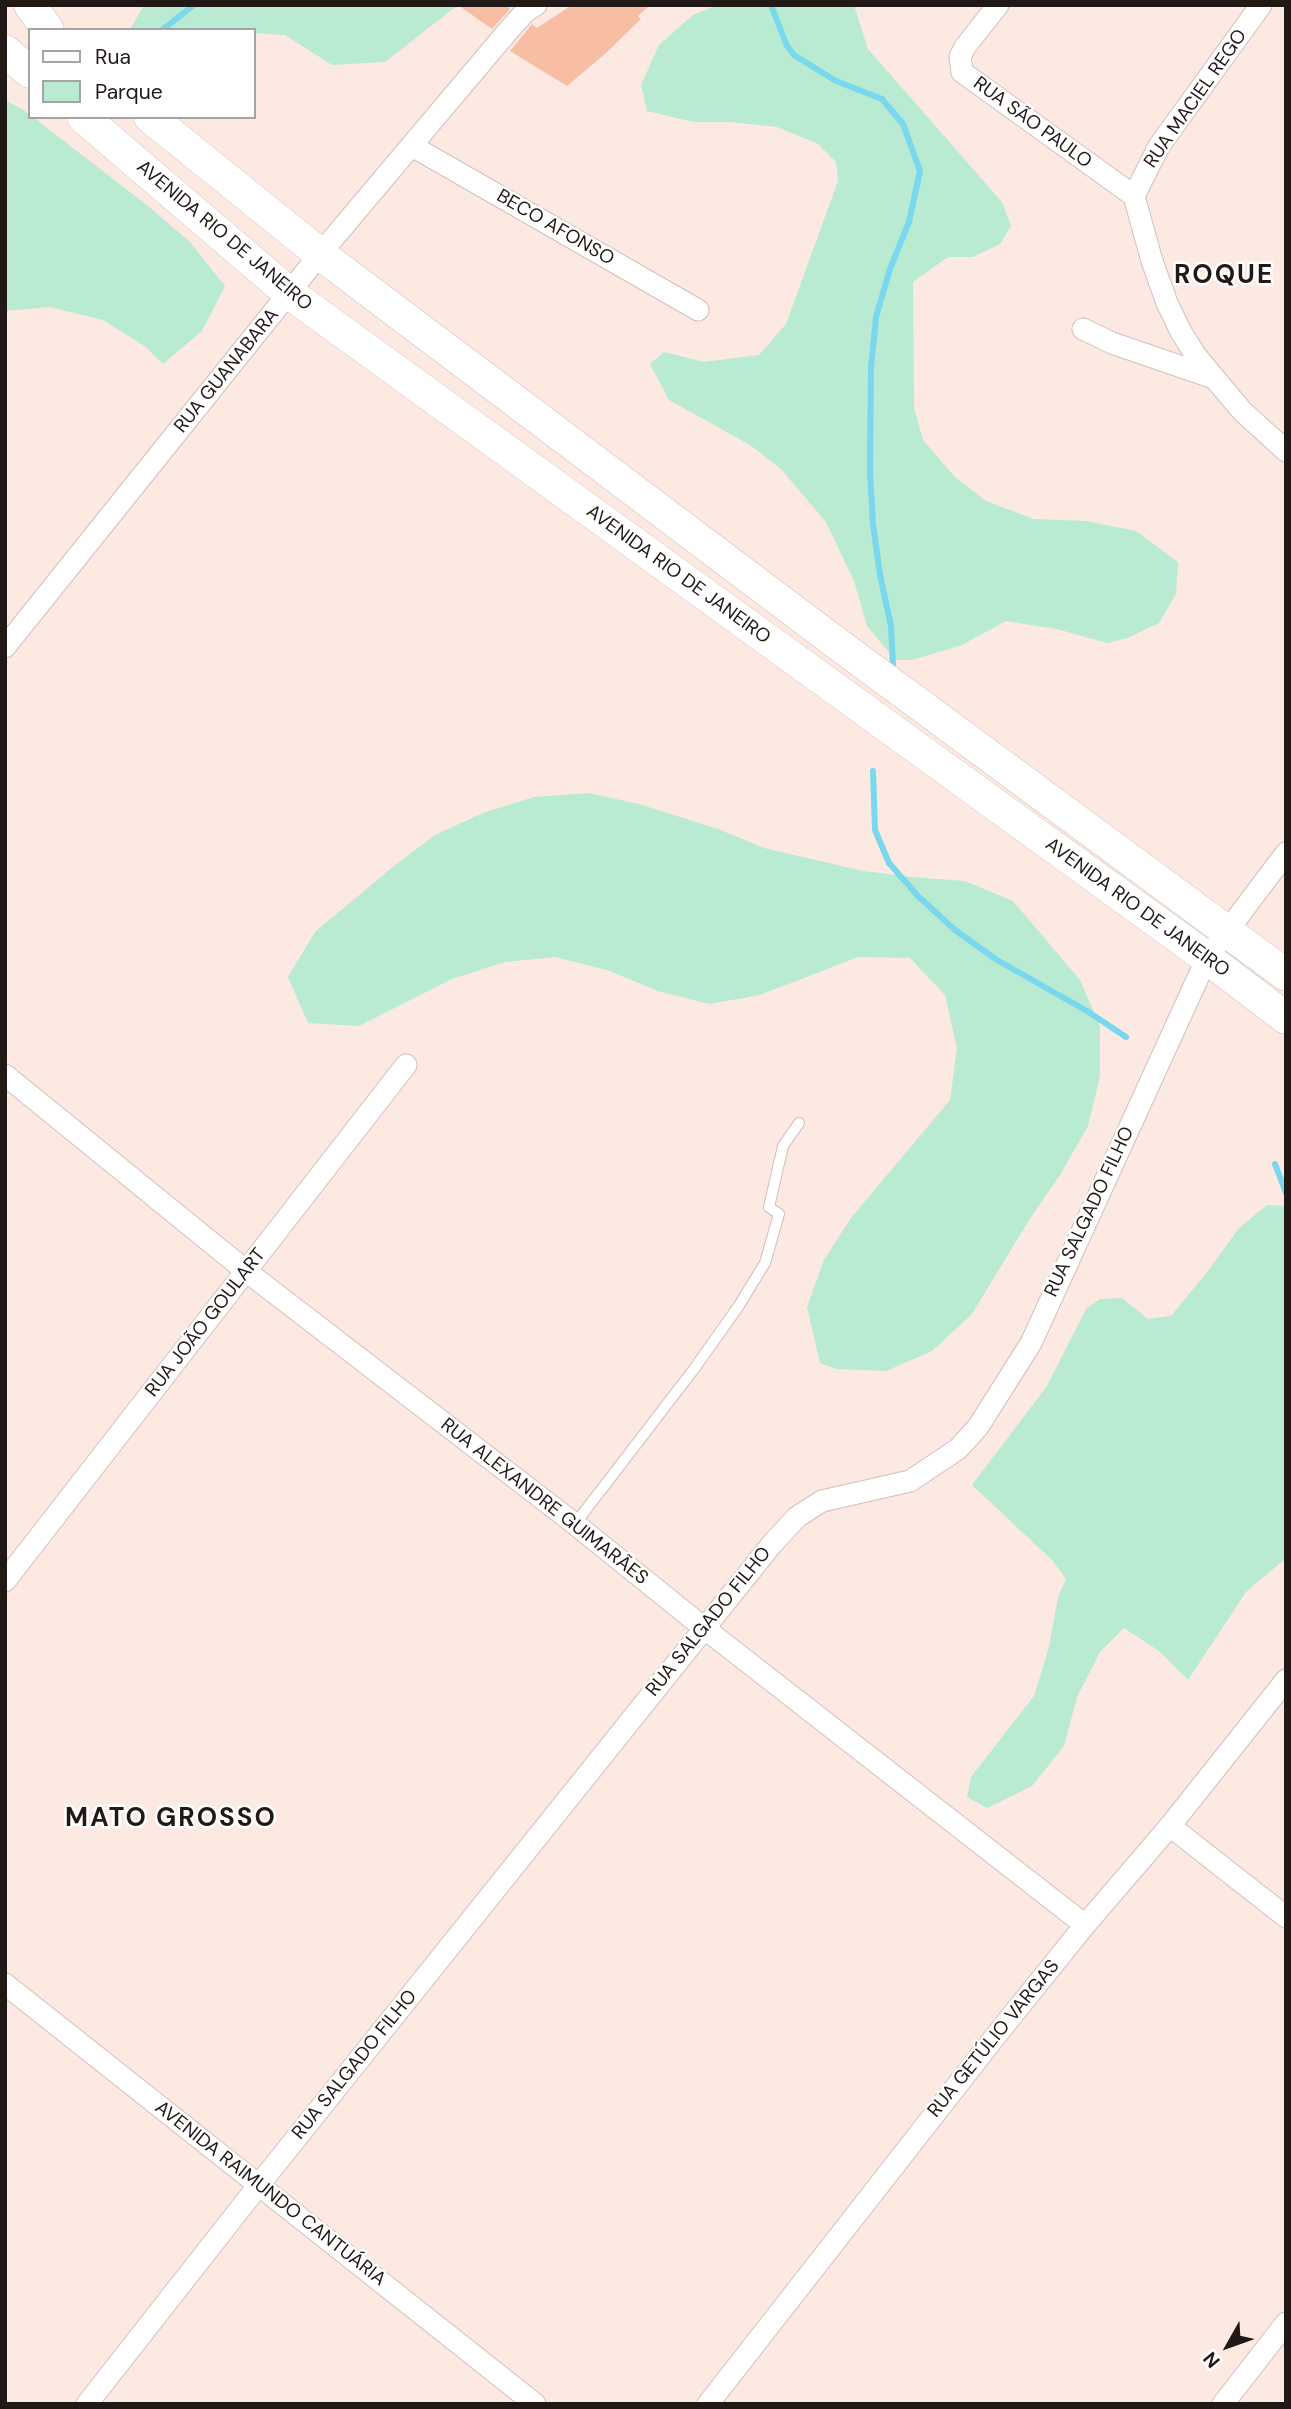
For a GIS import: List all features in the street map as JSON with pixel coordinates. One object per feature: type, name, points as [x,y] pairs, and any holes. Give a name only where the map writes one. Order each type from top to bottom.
[{"type":"main road","points":[[30,5],[47,28]]},
{"type":"main road","points":[[5,51],[28,70]]},
{"type":"main road","name":"AVENIDA RIO DE JANEIRO","points":[[85,119],[289,293],[1286,1018]]},
{"type":"main road","name":"AVENIDA RIO DE JANEIRO","points":[[152,119],[320,254],[828,637],[1286,975]]},
{"type":"street","name":"RUA GUANABARA","points":[[5,647],[320,254],[508,31],[526,11],[536,5]]},
{"type":"street","name":"RUA SÃO PAULO","points":[[998,5],[965,47],[960,57],[962,72],[1133,196]]},
{"type":"street","name":"RUA MACIEL REGO","points":[[1133,196],[1159,146],[1261,5]]},
{"type":"street","name":"BECO AFONSO","points":[[412,146],[698,310]]},
{"type":"street","points":[[1133,196],[1152,261],[1181,332],[1242,411],[1286,451]]},
{"type":"street","points":[[1083,329],[1112,343],[1214,378]]},
{"type":"street","name":"RUA SALGADO FILHO","points":[[87,2404],[772,1544],[797,1517],[822,1501],[910,1481],[958,1449],[978,1427],[1031,1343],[1207,958],[1286,853]]},
{"type":"street","name":"RUA JOÃO GOULART","points":[[5,1581],[406,1065]]},
{"type":"street","name":"RUA ALEXANDRE GUIMARÃES","points":[[5,1075],[246,1271],[575,1524],[1085,1925]]},
{"type":"street","name":"RUA GETÚLIO VARGAS","points":[[708,2404],[1085,1925],[1170,1826],[1286,1680]]},
{"type":"street","points":[[1170,1826],[1286,1917]]},
{"type":"street","name":"AVENIDA RAIMUNDO CANTUÁRIA","points":[[5,1984],[536,2404]]},
{"type":"street","points":[[1223,2404],[1286,2323]]},
{"type":"lane","points":[[575,1524],[694,1369],[765,1263],[779,1214],[769,1207],[783,1146],[799,1123]]},
{"type":"green space","points":[[144,5],[458,5],[385,62],[332,65],[285,35],[256,33],[256,28],[131,28]]},
{"type":"green space","points":[[717,5],[854,5],[868,49],[1002,202],[1011,226],[1000,244],[973,257],[948,257],[913,282],[914,407],[923,440],[955,477],[986,501],[1034,519],[1086,521],[1136,531],[1178,562],[1176,594],[1159,623],[1127,638],[1107,643],[1057,629],[1006,621],[962,645],[912,660],[895,660],[867,626],[854,581],[826,522],[781,469],[750,445],[669,400],[650,364],[664,352],[704,362],[759,355],[786,324],[838,181],[836,162],[818,144],[777,127],[731,122],[694,122],[647,111],[641,85],[659,45],[693,15]]},
{"type":"green space","points":[[5,100],[25,111],[28,119],[35,119],[148,206],[189,241],[225,286],[202,331],[163,364],[146,347],[103,320],[50,307],[5,311]]},
{"type":"green space","points":[[588,793],[639,804],[718,829],[764,848],[863,871],[965,881],[1013,901],[1080,980],[1100,1026],[1100,1076],[1088,1126],[972,1314],[932,1351],[886,1371],[836,1369],[820,1363],[807,1307],[824,1260],[851,1218],[950,1100],[957,1048],[945,995],[910,958],[858,957],[760,995],[709,1004],[658,991],[607,970],[555,957],[505,962],[452,979],[359,1026],[308,1023],[288,977],[315,932],[394,866],[435,835],[483,813],[534,797]]},
{"type":"green space","points":[[1267,1205],[1286,1206],[1286,1558],[1246,1592],[1188,1680],[1159,1651],[1124,1628],[1100,1652],[1077,1697],[1064,1746],[1032,1786],[987,1808],[967,1797],[971,1777],[1034,1696],[1049,1647],[1058,1597],[1066,1579],[1053,1561],[972,1485],[1047,1386],[1086,1309],[1100,1299],[1122,1298],[1148,1319],[1171,1316],[1239,1228]]},
{"type":"building","points":[[458,5],[505,5],[510,9],[492,29]]},
{"type":"building","points":[[572,5],[650,5],[638,16],[641,19],[567,86],[510,51],[532,24],[537,28]]},
{"type":"waterway","points":[[165,28],[194,5]]},
{"type":"waterway","points":[[771,5],[787,46],[794,55],[836,81],[882,99],[903,124],[920,171],[909,222],[890,269],[876,317],[871,368],[870,472],[873,524],[891,626],[893,665]]},
{"type":"waterway","points":[[873,771],[875,830],[889,863],[918,896],[955,930],[997,960],[1087,1011],[1126,1037]]},
{"type":"waterway","points":[[1275,1164],[1286,1193]]},
{"type":"district","name":"ROQUE","points":[[1224,276]]},
{"type":"district","name":"MATO GROSSO","points":[[171,1819]]}]
